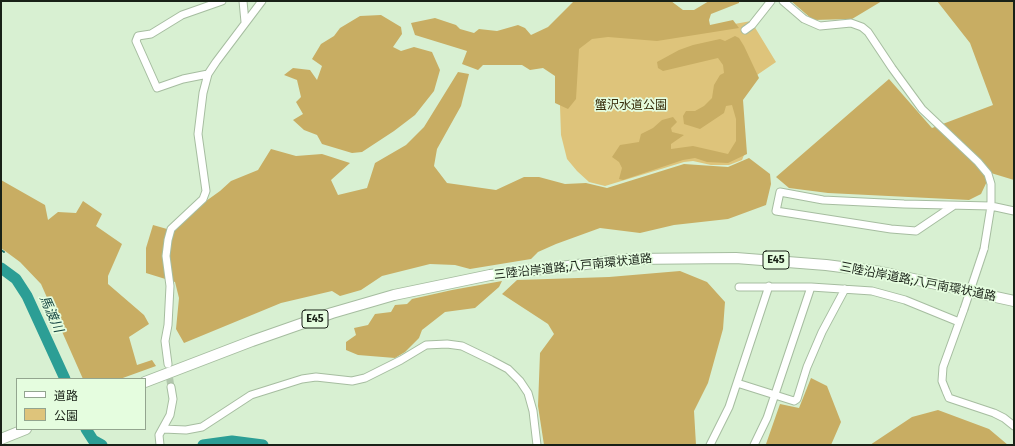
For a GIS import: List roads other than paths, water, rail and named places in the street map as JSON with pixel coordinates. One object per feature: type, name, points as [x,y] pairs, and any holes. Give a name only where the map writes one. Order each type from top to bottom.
[{"type":"highway","name":"三陸沿岸道路;八戸南環状道路","points":[[146,382],[252,341],[332,313],[394,295],[490,274],[629,259],[687,257],[772,260],[881,272],[1014,301]]},
{"type":"highway","points":[[1,439],[24,430]]},
{"type":"street","points":[[208,74],[183,78],[157,88],[136,40],[138,36],[151,34],[182,15],[222,1]]},
{"type":"street","points":[[243,1],[245,22]]},
{"type":"street","points":[[168,364],[165,341],[168,325],[170,286],[166,256],[168,240],[171,229],[203,199],[206,191],[198,134],[199,112],[208,74],[262,1]]},
{"type":"street","points":[[745,30],[752,25],[771,1]]},
{"type":"street","points":[[783,1],[804,19],[820,26],[851,23],[862,27],[868,32],[922,109],[978,162],[988,174],[991,184],[991,206],[984,249],[964,309],[946,355],[942,381],[949,398],[994,413],[1004,418],[1014,426]]},
{"type":"street","points":[[953,206],[916,231],[776,211],[780,192],[823,200],[953,206],[991,206],[1014,211]]},
{"type":"street","points":[[710,445],[729,407],[769,286]]},
{"type":"street","points":[[739,287],[811,287],[872,291],[905,300],[959,322]]},
{"type":"street","points":[[754,445],[768,418],[811,287]]},
{"type":"street","points":[[737,383],[794,401],[797,398],[807,367],[822,332],[845,289]]},
{"type":"street","points":[[163,429],[186,430],[202,427],[252,395],[302,379],[316,377],[352,381],[364,378],[426,345],[447,344],[462,346],[491,360],[508,369],[520,381],[528,393],[534,411],[537,445]]},
{"type":"street","points":[[159,441],[170,415],[173,399],[171,388]]},
{"type":"waterway","name":"馬渡川","points":[[1,268],[16,279],[27,296],[65,378]]},
{"type":"waterway","name":"馬渡川","points":[[87,430],[93,440],[102,445]]},
{"type":"waterway","name":"馬渡川","points":[[203,445],[232,441],[263,445]]},
{"type":"tunnel","points":[[168,368],[171,387]]},
{"type":"park label","name":"蟹沢水道公園","points":[[631,106]]}]
